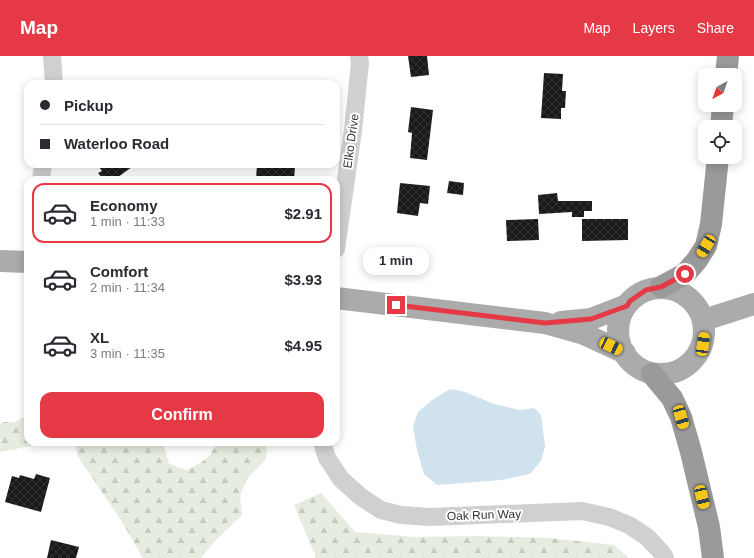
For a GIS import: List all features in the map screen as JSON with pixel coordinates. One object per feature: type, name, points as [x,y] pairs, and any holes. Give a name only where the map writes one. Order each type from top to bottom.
[{"type":"highway","points":[[727,68],[728,56]]},
{"type":"highway","points":[[661,287],[685,274],[706,246],[711,224],[717,164]]},
{"type":"highway","points":[[652,374],[672,398],[681,417],[709,527],[713,558]]},
{"type":"main road","points":[[0,261],[24,262]]},
{"type":"main road","points":[[661,287],[675,289],[688,297],[697,306],[704,320],[705,329],[703,344],[693,361],[677,371],[663,374],[652,374],[637,366],[626,356],[621,347],[617,328],[622,313],[630,301],[646,290],[661,287]]},
{"type":"main road","points":[[340,298],[545,323],[584,334],[624,353]]},
{"type":"main road","points":[[704,320],[748,305]]},
{"type":"main road","points":[[545,323],[591,319],[627,306]]},
{"type":"street","points":[[52,56],[54,80]]},
{"type":"street","name":"Elko Drive","points":[[340,222],[353,130],[360,56]]},
{"type":"street","name":"Oak Run Way","points":[[323,446],[327,458],[341,479],[361,497],[382,510],[401,515],[430,517],[582,511],[609,517],[629,525],[647,537],[665,558]]},
{"type":"green space","points":[[24,417],[24,446],[29,446],[0,452],[0,424],[4,422],[15,422]]},
{"type":"green space","points":[[76,446],[164,446],[169,464],[187,470],[202,462],[210,455],[216,446],[267,446],[266,459],[246,480],[240,496],[242,515],[215,541],[201,558],[143,558],[119,517],[78,457]]},
{"type":"green space","points":[[321,493],[355,532],[415,537],[478,536],[549,538],[614,545],[629,558],[315,558],[294,505]]},
{"type":"water","points":[[450,389],[465,392],[494,404],[519,410],[534,408],[541,415],[545,446],[541,461],[530,474],[501,480],[437,485],[424,474],[417,450],[413,426],[418,412],[432,400]]},
{"type":"building","points":[[408,56],[427,56],[429,75],[411,77]]},
{"type":"building","points":[[544,73],[563,74],[562,91],[566,91],[565,108],[561,108],[561,119],[541,118]]},
{"type":"building","points":[[411,107],[433,110],[427,160],[410,158],[412,133],[408,132]]},
{"type":"building","points":[[100,168],[130,168],[120,176],[101,176],[98,173],[102,171]]},
{"type":"building","points":[[257,168],[295,168],[294,176],[256,176]]},
{"type":"building","points":[[449,181],[464,183],[463,195],[447,193]]},
{"type":"building","points":[[400,183],[430,186],[428,204],[420,203],[418,216],[397,213]]},
{"type":"building","points":[[557,193],[558,201],[592,201],[592,211],[584,211],[584,217],[572,217],[572,212],[539,214],[538,195]]},
{"type":"building","points":[[538,219],[539,240],[507,241],[506,220]]},
{"type":"building","points":[[582,219],[628,219],[628,240],[582,241]]},
{"type":"building","points":[[36,474],[50,478],[41,512],[5,502],[12,476],[19,478],[20,475],[34,479]]},
{"type":"building","points":[[51,540],[79,547],[76,558],[47,558]]},
{"type":"route","points":[[396,305],[545,323],[591,319],[627,306],[630,301],[646,290],[661,287],[685,274]]}]
